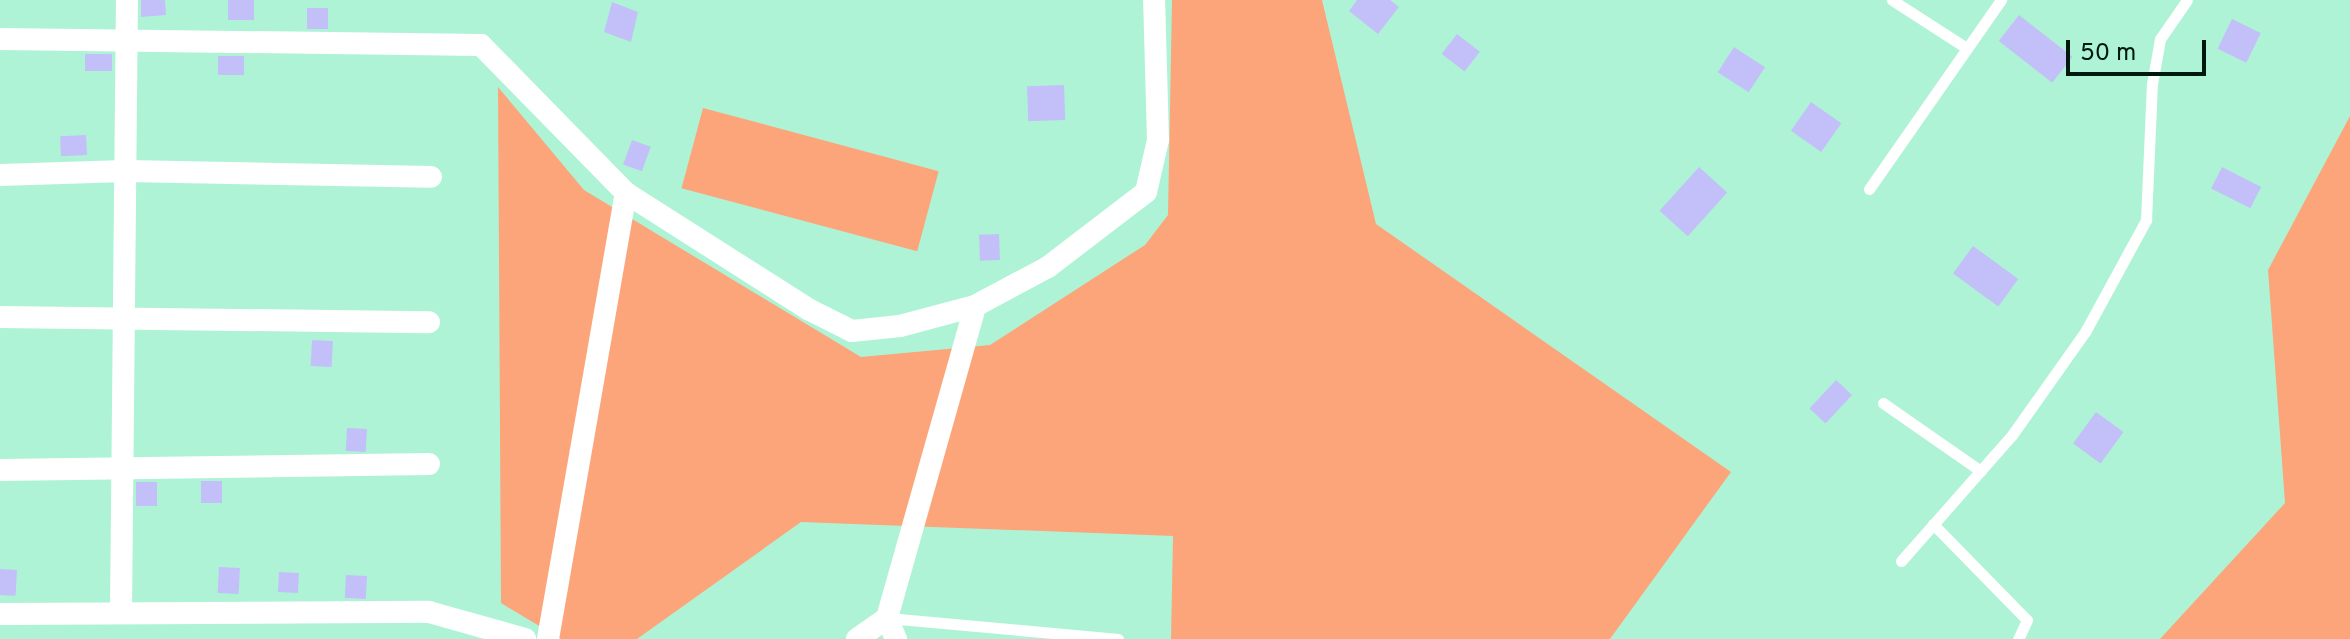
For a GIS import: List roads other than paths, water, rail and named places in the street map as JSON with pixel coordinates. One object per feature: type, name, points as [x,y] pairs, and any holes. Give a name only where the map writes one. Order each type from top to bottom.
[{"type":"street","points":[[121,610],[127,0]]},
{"type":"street","points":[[0,39],[128,37],[481,45],[626,193],[810,310],[852,331],[900,326],[975,306],[1048,267],[1146,192],[1158,140],[1154,0]]},
{"type":"street","points":[[0,175],[125,171],[431,177]]},
{"type":"street","points":[[548,639],[626,193]]},
{"type":"street","points":[[857,639],[892,629],[975,306]]},
{"type":"street","points":[[0,317],[429,322]]},
{"type":"street","points":[[0,470],[429,464]]},
{"type":"street","points":[[0,614],[121,610],[429,612],[525,639]]},
{"type":"lane","points":[[1892,0],[1965,47]]},
{"type":"lane","points":[[1869,189],[1965,47],[2001,0]]},
{"type":"lane","points":[[1901,561],[1981,471],[2085,332],[2146,220],[2152,84],[2160,39],[2187,0]]},
{"type":"lane","points":[[1883,403],[1981,471]]},
{"type":"lane","points":[[1933,524],[2027,620],[2018,639]]},
{"type":"lane","points":[[892,629],[1118,639]]}]
